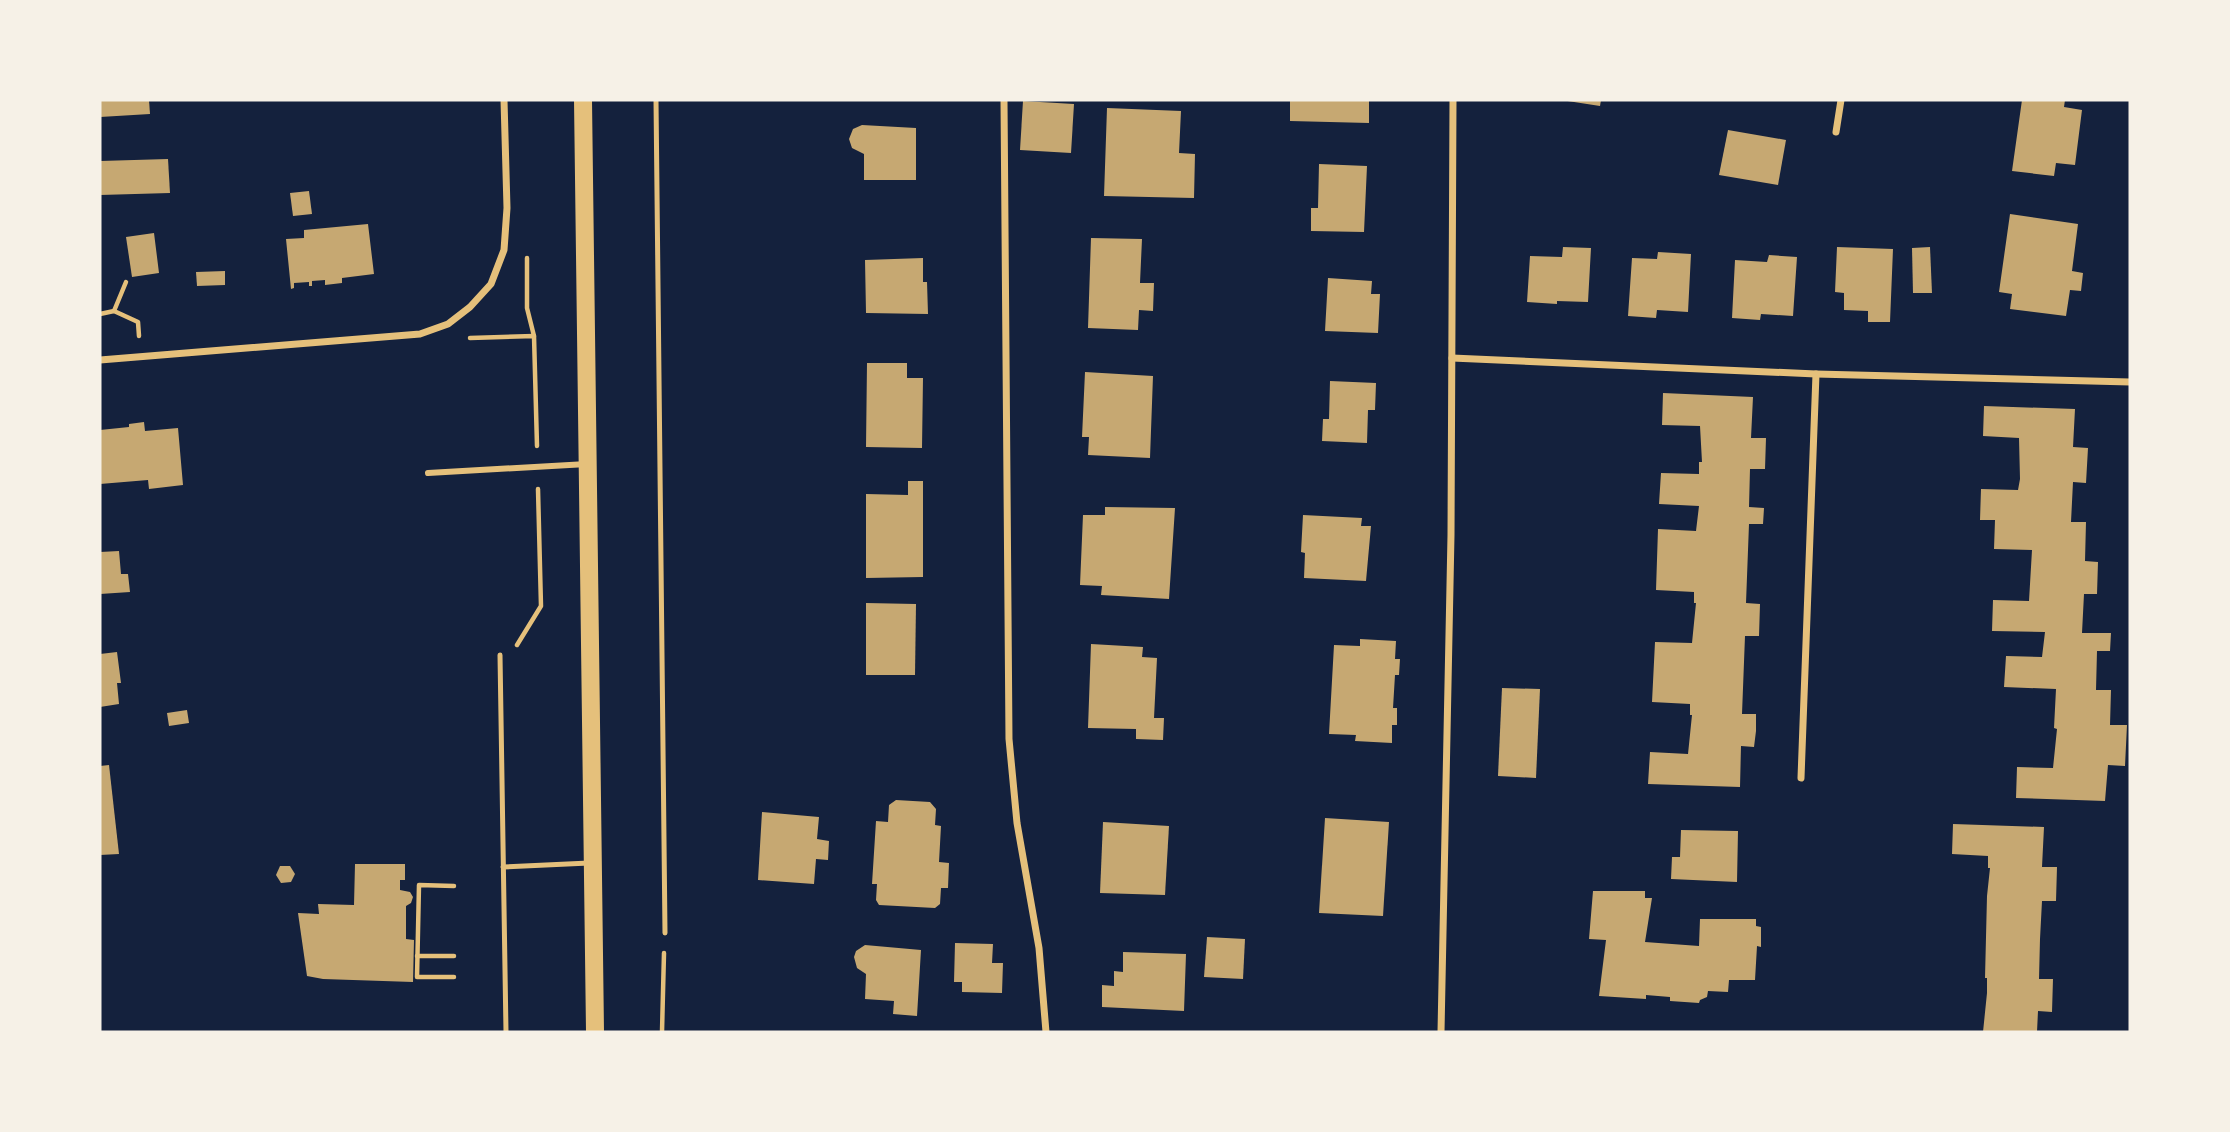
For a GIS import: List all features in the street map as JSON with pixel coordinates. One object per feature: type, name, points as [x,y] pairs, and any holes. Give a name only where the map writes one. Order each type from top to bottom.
[{"type":"main road","points":[[583,100],[595,1032]]},
{"type":"street","points":[[100,360],[420,334],[448,324],[471,307],[491,284],[504,250],[507,208],[504,100]]},
{"type":"street","points":[[1004,100],[1009,739],[1017,823],[1039,948],[1046,1032]]},
{"type":"street","points":[[1441,1032],[1451,548],[1453,100]]},
{"type":"street","points":[[1836,132],[1841,100]]},
{"type":"street","points":[[1452,358],[1816,373],[2130,382]]},
{"type":"street","points":[[1801,778],[1816,373]]},
{"type":"street","points":[[428,472],[588,464]]},
{"type":"lane","points":[[656,100],[665,933]]},
{"type":"lane","points":[[500,655],[506,1032]]},
{"type":"lane","points":[[503,867],[593,863]]},
{"type":"path","points":[[527,250],[527,308],[534,336]]},
{"type":"path","points":[[114,311],[126,282]]},
{"type":"path","points":[[100,314],[114,311],[138,322],[141,357]]},
{"type":"path","points":[[454,886],[419,885],[417,956],[417,977],[454,977]]},
{"type":"path","points":[[662,1032],[665,933]]},
{"type":"path","points":[[417,956],[454,956]]},
{"type":"building","points":[[100,100],[149,100],[150,114],[100,117]]},
{"type":"building","points":[[1290,100],[1369,100],[1369,123],[1290,121]]},
{"type":"building","points":[[1561,100],[1601,100],[1600,106]]},
{"type":"building","points":[[2022,100],[2065,100],[2064,107],[2082,110],[2075,165],[2056,163],[2054,176],[2012,171]]},
{"type":"building","points":[[1023,101],[1074,104],[1071,153],[1020,150]]},
{"type":"building","points":[[1107,108],[1181,111],[1179,153],[1195,154],[1194,198],[1104,196]]},
{"type":"building","points":[[862,125],[916,128],[916,180],[864,180],[864,154],[852,148],[849,139],[853,129]]},
{"type":"building","points":[[1728,130],[1786,140],[1778,185],[1719,175]]},
{"type":"building","points":[[168,159],[170,193],[100,195],[100,161]]},
{"type":"building","points":[[1319,164],[1367,166],[1364,232],[1311,231],[1311,208],[1318,208]]},
{"type":"building","points":[[309,191],[312,214],[293,216],[290,193]]},
{"type":"building","points":[[2010,214],[2078,224],[2072,271],[2083,273],[2081,291],[2070,290],[2066,316],[2010,309],[2012,294],[1999,292]]},
{"type":"building","points":[[368,224],[374,274],[342,278],[342,283],[325,285],[325,280],[312,281],[312,286],[309,286],[309,282],[294,283],[294,288],[291,289],[286,239],[304,238],[304,230]]},
{"type":"building","points":[[154,233],[159,273],[132,277],[126,237]]},
{"type":"building","points":[[1091,238],[1142,239],[1140,283],[1154,283],[1153,311],[1139,310],[1138,330],[1088,328]]},
{"type":"building","points":[[1563,247],[1591,248],[1588,302],[1527,302],[1530,256],[1562,257]]},
{"type":"building","points":[[1837,247],[1893,249],[1890,322],[1868,322],[1868,311],[1844,310],[1844,293],[1835,292]]},
{"type":"building","points":[[1930,247],[1932,293],[1913,293],[1912,248]]},
{"type":"building","points":[[1658,252],[1691,254],[1688,312],[1657,310],[1656,318],[1628,316],[1632,258],[1657,259]]},
{"type":"building","points":[[1769,255],[1797,257],[1793,316],[1761,314],[1760,320],[1732,318],[1735,260],[1767,262]]},
{"type":"building","points":[[923,258],[923,282],[927,282],[928,314],[866,313],[865,260]]},
{"type":"building","points":[[225,271],[225,285],[197,286],[196,272]]},
{"type":"building","points":[[1328,278],[1372,281],[1371,294],[1380,294],[1378,333],[1325,331]]},
{"type":"building","points":[[867,363],[907,363],[907,378],[923,378],[922,448],[866,447]]},
{"type":"building","points":[[1085,372],[1153,376],[1150,458],[1088,455],[1089,437],[1082,437]]},
{"type":"building","points":[[1330,381],[1376,383],[1375,410],[1368,410],[1367,443],[1322,441],[1323,419],[1329,419]]},
{"type":"building","points":[[1663,393],[1753,397],[1751,438],[1766,438],[1765,469],[1750,469],[1749,507],[1764,508],[1763,524],[1749,524],[1746,603],[1760,604],[1759,636],[1745,636],[1742,714],[1756,714],[1756,731],[1754,747],[1741,746],[1740,787],[1648,784],[1650,752],[1688,754],[1692,715],[1690,704],[1652,702],[1655,642],[1692,643],[1696,603],[1694,592],[1656,590],[1658,529],[1696,531],[1699,506],[1659,504],[1661,473],[1699,474],[1699,462],[1702,462],[1700,426],[1662,425]]},
{"type":"building","points":[[1984,406],[2075,409],[2073,447],[2088,448],[2086,483],[2073,482],[2071,522],[2086,522],[2085,561],[2098,562],[2097,594],[2084,594],[2082,633],[2111,633],[2110,651],[2097,651],[2096,690],[2111,690],[2110,725],[2127,725],[2125,766],[2108,765],[2105,801],[2016,798],[2017,767],[2053,768],[2057,729],[2054,728],[2056,689],[2004,687],[2006,656],[2042,657],[2045,632],[1992,631],[1993,600],[2029,601],[2032,550],[1994,549],[1995,520],[1980,520],[1981,489],[2018,490],[2020,479],[2019,438],[1983,436]]},
{"type":"building","points":[[144,422],[145,431],[178,428],[183,485],[149,489],[148,480],[100,484],[100,430],[129,427],[129,424]]},
{"type":"building","points":[[908,481],[923,481],[923,577],[866,578],[866,494],[908,495]]},
{"type":"building","points":[[1105,507],[1175,508],[1169,599],[1101,595],[1102,586],[1080,585],[1083,515],[1105,515]]},
{"type":"building","points":[[1303,515],[1362,518],[1361,526],[1371,526],[1366,581],[1304,578],[1305,553],[1301,552]]},
{"type":"building","points":[[119,551],[121,574],[128,574],[130,592],[100,594],[100,552]]},
{"type":"building","points":[[866,603],[916,604],[915,675],[866,675]]},
{"type":"building","points":[[1360,639],[1396,641],[1395,659],[1400,659],[1399,675],[1395,675],[1393,708],[1397,708],[1397,725],[1392,725],[1392,743],[1355,741],[1356,735],[1329,734],[1334,645],[1360,646]]},
{"type":"building","points":[[1091,644],[1143,647],[1142,657],[1157,658],[1154,718],[1164,718],[1163,740],[1136,739],[1136,729],[1088,728]]},
{"type":"building","points":[[117,652],[121,683],[117,683],[119,704],[100,707],[100,654]]},
{"type":"building","points":[[1502,688],[1540,689],[1536,778],[1498,776]]},
{"type":"building","points":[[187,710],[189,723],[169,726],[167,713]]},
{"type":"building","points":[[109,765],[119,854],[100,855],[100,766]]},
{"type":"building","points":[[896,800],[930,802],[936,809],[935,825],[941,826],[939,862],[949,863],[948,888],[941,888],[940,904],[935,908],[879,905],[876,900],[877,884],[872,884],[876,821],[888,822],[889,805]]},
{"type":"building","points":[[762,812],[819,817],[817,839],[829,841],[828,860],[816,859],[814,884],[758,880]]},
{"type":"building","points":[[1325,818],[1389,822],[1383,916],[1319,913]]},
{"type":"building","points":[[1103,822],[1169,826],[1165,895],[1100,893]]},
{"type":"building","points":[[1953,824],[2044,827],[2042,867],[2057,867],[2056,901],[2042,901],[2039,979],[2053,979],[2052,1012],[2038,1011],[2037,1032],[1983,1032],[1987,993],[1985,978],[1990,868],[1988,856],[1952,854]]},
{"type":"building","points":[[1681,830],[1738,831],[1737,882],[1671,879],[1672,857],[1680,857]]},
{"type":"building","points":[[355,864],[405,864],[405,880],[400,880],[400,890],[410,892],[413,897],[411,903],[406,906],[406,939],[414,940],[413,982],[307,976],[298,913],[319,914],[318,904],[354,905]]},
{"type":"building","points":[[280,866],[290,866],[295,874],[291,882],[281,883],[276,875]]},
{"type":"building","points":[[1593,891],[1645,891],[1645,898],[1652,898],[1645,942],[1699,946],[1700,919],[1756,919],[1756,926],[1761,927],[1761,947],[1757,946],[1755,980],[1729,980],[1728,992],[1708,991],[1707,997],[1699,1003],[1670,1001],[1670,997],[1646,995],[1646,999],[1599,996],[1606,940],[1589,939]]},
{"type":"building","points":[[1207,937],[1245,939],[1243,979],[1204,977]]},
{"type":"building","points":[[955,943],[993,944],[992,963],[1003,963],[1002,993],[962,992],[962,982],[954,982]]},
{"type":"building","points":[[865,945],[921,950],[917,1016],[893,1014],[894,1001],[865,999],[866,974],[857,968],[854,957],[856,951]]},
{"type":"building","points":[[1123,952],[1186,954],[1184,1011],[1102,1007],[1102,985],[1114,986],[1114,971],[1123,972]]}]
